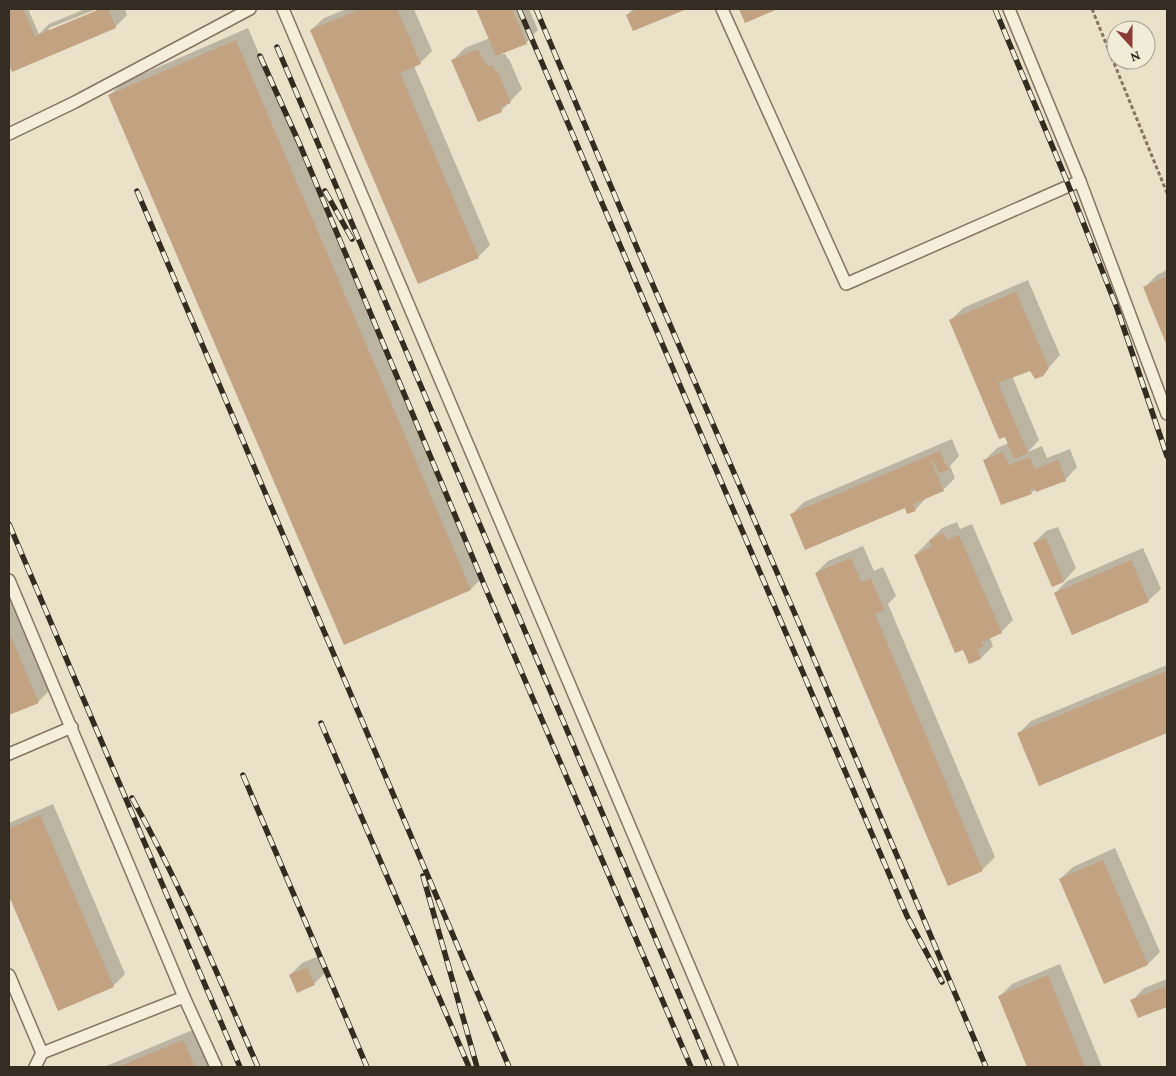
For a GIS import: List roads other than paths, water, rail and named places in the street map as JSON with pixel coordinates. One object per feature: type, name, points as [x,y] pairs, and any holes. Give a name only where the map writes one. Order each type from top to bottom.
[{"type":"lane","points":[[9,134],[76,102],[250,9]]},
{"type":"lane","points":[[283,9],[732,1067]]},
{"type":"lane","points":[[722,9],[846,284],[1080,181]]},
{"type":"lane","points":[[1009,9],[1080,181],[1167,414]]},
{"type":"lane","points":[[9,580],[184,997],[216,1067]]},
{"type":"lane","points":[[9,754],[72,727]]},
{"type":"lane","points":[[9,975],[42,1054]]},
{"type":"lane","points":[[35,1067],[42,1054],[184,997]]},
{"type":"railway","points":[[519,9],[907,916],[942,982]]},
{"type":"railway","points":[[536,9],[804,635],[986,1067]]},
{"type":"railway","points":[[995,9],[1066,179],[1117,308],[1167,456]]},
{"type":"railway","points":[[277,47],[710,1067]]},
{"type":"railway","points":[[260,56],[300,145],[488,594],[691,1067]]},
{"type":"railway","points":[[137,191],[509,1067]]},
{"type":"railway","points":[[325,191],[352,239]]},
{"type":"railway","points":[[9,524],[240,1067]]},
{"type":"railway","points":[[321,723],[469,1067]]},
{"type":"railway","points":[[243,775],[367,1067]]},
{"type":"railway","points":[[132,798],[183,897],[258,1067]]},
{"type":"railway","points":[[423,876],[477,1067]]}]
